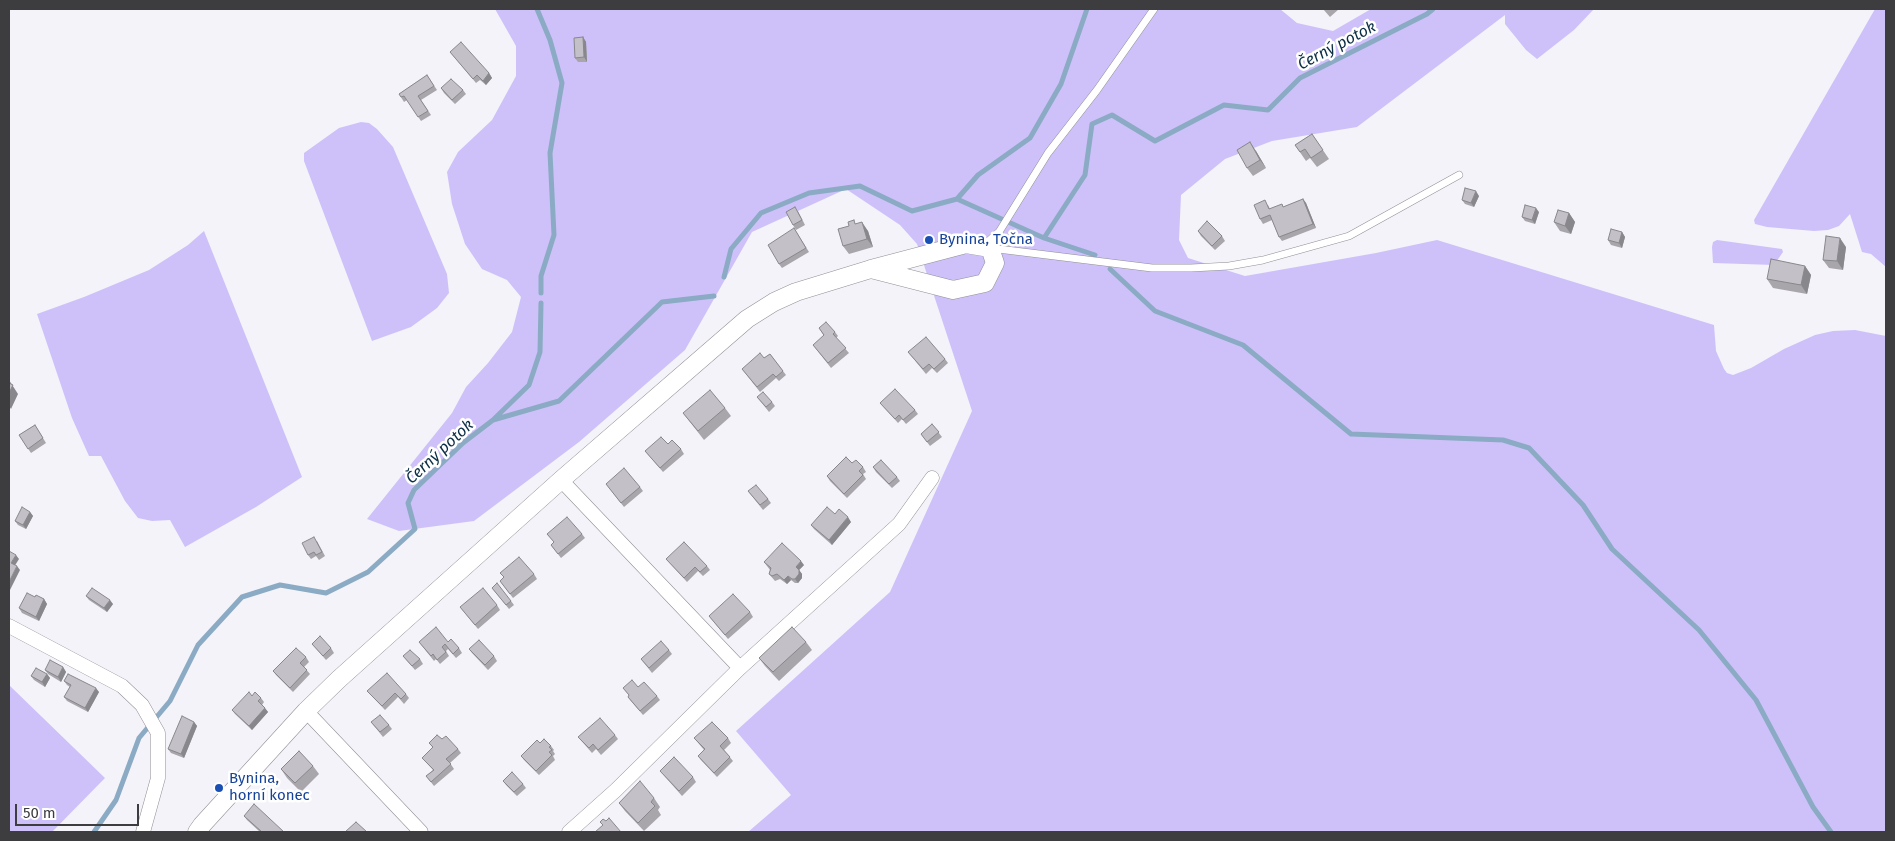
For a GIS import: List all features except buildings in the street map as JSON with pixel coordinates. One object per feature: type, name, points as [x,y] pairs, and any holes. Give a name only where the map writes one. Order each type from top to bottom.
[{"type":"street","points":[[197,832],[306,711],[561,480],[747,320],[774,302],[796,292],[871,269],[966,244],[986,247],[995,263],[985,283],[953,290],[871,269]]},
{"type":"street","points":[[569,832],[616,790],[740,668],[899,524],[932,478]]},
{"type":"street","points":[[561,480],[740,668]]},
{"type":"street","points":[[9,626],[122,686],[142,705],[158,733],[158,778],[143,832]]},
{"type":"street","points":[[306,711],[421,832]]},
{"type":"lane","points":[[986,247],[999,232],[1048,153],[1097,90],[1154,9]]},
{"type":"lane","points":[[986,247],[1152,268],[1229,266],[1263,260],[1348,236],[1458,175]]},
{"type":"shaded area","points":[[495,9],[1280,9],[1297,23],[1333,31],[1371,9],[1594,9],[1574,30],[1537,59],[1526,50],[1505,24],[1505,15],[1357,127],[1272,141],[1225,159],[1181,195],[1179,240],[1188,258],[1245,276],[1376,253],[1437,240],[1714,325],[1716,351],[1724,369],[1727,373],[1733,375],[1751,368],[1784,349],[1815,335],[1833,331],[1855,330],[1886,336],[1886,832],[748,832],[791,795],[736,731],[890,592],[972,411],[917,244],[900,225],[846,189],[752,232],[685,350],[579,442],[474,521],[399,531],[367,519],[452,413],[466,387],[512,332],[521,297],[507,280],[482,269],[465,244],[452,204],[447,172],[458,152],[492,120],[516,76],[516,46]]},
{"type":"shaded area","points":[[1875,9],[1886,9],[1886,267],[1871,254],[1862,252],[1850,214],[1839,226],[1828,230],[1814,231],[1767,227],[1755,224],[1754,220]]},
{"type":"shaded area","points":[[361,122],[369,123],[377,129],[393,147],[447,274],[449,293],[437,308],[411,327],[372,341],[304,161],[304,153],[339,128]]},
{"type":"shaded area","points":[[204,231],[302,477],[256,507],[185,547],[170,520],[152,521],[138,518],[125,501],[101,456],[89,456],[72,418],[37,314],[149,270],[188,245]]},
{"type":"shaded area","points":[[1717,240],[1782,249],[1783,252],[1774,265],[1713,263],[1712,247],[1713,242]]},
{"type":"shaded area","points":[[9,685],[105,778],[52,832],[9,832]]},
{"type":"waterway","points":[[537,9],[550,40],[562,83],[550,153],[554,235],[541,276],[541,293]]},
{"type":"waterway","points":[[957,199],[978,175],[1030,138],[1061,84],[1087,9]]},
{"type":"waterway","name":"Černý potok","points":[[724,277],[731,249],[761,213],[809,193],[860,186],[912,211],[957,199],[1044,238],[1085,175],[1092,124],[1112,115],[1155,141],[1224,105],[1268,110],[1300,78],[1427,14],[1433,9]]},
{"type":"waterway","points":[[1044,238],[1095,255]]},
{"type":"waterway","points":[[1110,269],[1155,311],[1243,345],[1351,434],[1503,440],[1529,448],[1583,505],[1612,549],[1699,630],[1756,700],[1813,807],[1831,832]]},
{"type":"waterway","name":"Černý potok","points":[[94,832],[116,800],[139,738],[170,701],[198,645],[242,597],[280,585],[326,593],[368,572],[415,529],[408,503],[414,490],[463,443],[493,420],[559,401],[662,302],[714,296]]},
{"type":"waterway","points":[[494,419],[529,385],[540,352],[541,303]]},
{"type":"place","name":"Bynina, Točna","points":[[929,240]]},
{"type":"place","name":"Bynina, horní konec","points":[[219,788]]}]
